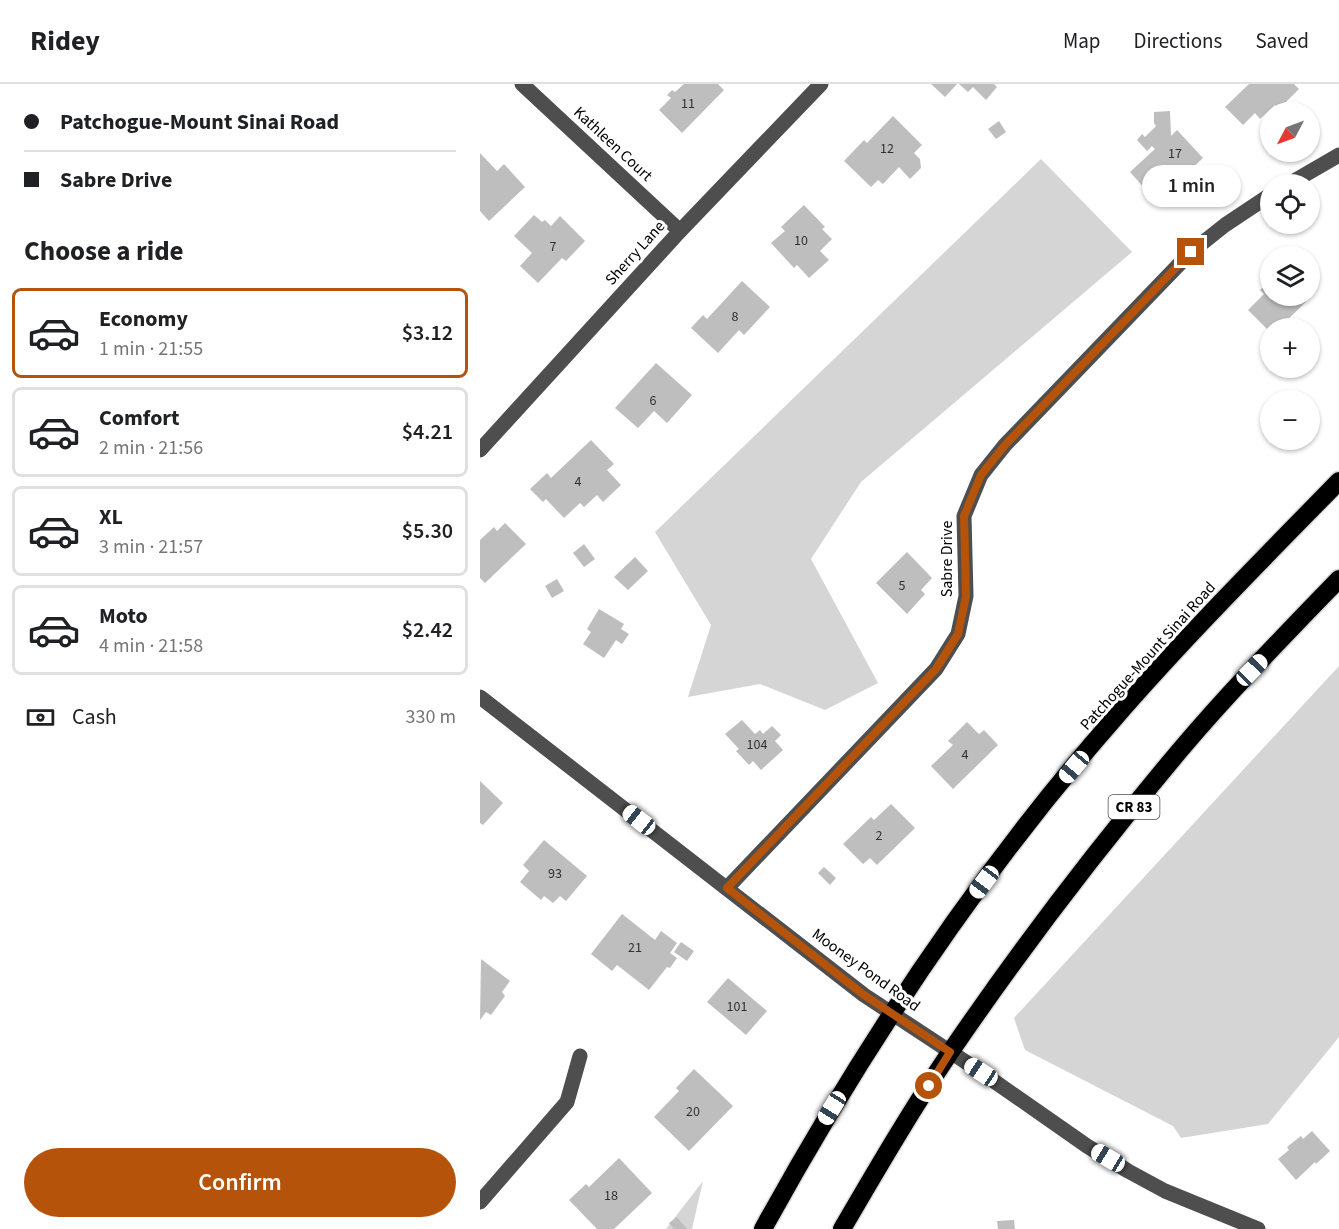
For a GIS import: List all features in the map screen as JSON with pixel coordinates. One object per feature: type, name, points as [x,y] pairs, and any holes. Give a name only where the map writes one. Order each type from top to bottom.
[{"type":"highway","name":"Patchogue-Mount Sinai Road","points":[[763,1229],[822,1125],[892,1012],[960,914],[1008,851],[1105,729],[1171,656],[1339,481]]},
{"type":"highway","name":"CR 83","points":[[842,1229],[950,1052],[1070,888],[1182,748],[1238,685],[1339,579]]},
{"type":"street","name":"Kathleen Court","points":[[522,84],[680,231]]},
{"type":"street","name":"Sherry Lane","points":[[480,450],[680,231],[821,84]]},
{"type":"street","points":[[1306,174],[1339,155]]},
{"type":"street","name":"Sabre Drive","points":[[727,888],[936,669],[958,634],[966,596],[964,516],[981,475],[1005,445],[1191,252],[1260,202]]},
{"type":"street","name":"Mooney Pond Road","points":[[480,697],[864,995],[1087,1146],[1128,1171],[1185,1200],[1258,1229]]},
{"type":"street","points":[[480,1202],[567,1102],[580,1056]]},
{"type":"shaded area","points":[[1041,159],[1132,252],[861,482],[811,559],[878,683],[825,710],[760,684],[688,697],[711,625],[655,532]]},
{"type":"shaded area","points":[[1339,666],[1339,1037],[1268,1124],[1181,1138],[1173,1126],[1025,1050],[1014,1018]]},
{"type":"shaded area","points":[[703,1181],[692,1229],[666,1229]]},
{"type":"building","points":[[684,84],[718,84],[724,90],[682,133],[659,110],[671,98],[667,95],[672,90],[675,92]]},
{"type":"building","points":[[931,84],[957,84],[945,97]]},
{"type":"building","points":[[959,84],[994,84],[997,87],[986,100],[973,87],[968,92]]},
{"type":"building","points":[[1249,84],[1294,84],[1299,89],[1286,102],[1260,102],[1260,119],[1255,113],[1243,125],[1225,107]]},
{"type":"building","points":[[1170,111],[1171,136],[1177,130],[1203,158],[1174,185],[1171,182],[1153,198],[1130,172],[1155,149],[1152,146],[1147,151],[1137,140],[1142,134],[1145,137],[1156,126],[1154,112]]},
{"type":"building","points":[[893,116],[922,145],[914,153],[920,159],[921,168],[910,179],[899,167],[883,184],[878,180],[871,187],[844,161],[864,140],[867,143]]},
{"type":"building","points":[[999,121],[1006,132],[996,139],[988,129]]},
{"type":"building","points":[[480,153],[497,171],[504,164],[525,187],[489,221],[480,211]]},
{"type":"building","points":[[804,205],[825,227],[822,229],[832,239],[820,251],[829,260],[809,278],[797,265],[794,268],[771,243],[785,231],[781,227]]},
{"type":"building","points":[[534,215],[551,226],[560,216],[585,241],[566,261],[562,258],[538,283],[520,266],[532,253],[514,236]]},
{"type":"building","points":[[742,281],[770,307],[744,335],[739,330],[718,353],[691,328],[703,315],[707,319]]},
{"type":"building","points":[[1260,298],[1260,306],[1302,306],[1289,318],[1260,318],[1260,322],[1248,310]]},
{"type":"building","points":[[656,363],[692,395],[667,423],[654,411],[638,428],[615,408]]},
{"type":"building","points":[[591,440],[614,464],[607,470],[621,485],[603,502],[597,495],[584,507],[580,503],[564,518],[546,499],[543,502],[530,489],[547,473],[551,478]]},
{"type":"building","points":[[505,523],[526,544],[485,583],[480,578],[480,540],[494,527],[497,531]]},
{"type":"building","points":[[584,544],[595,559],[584,567],[573,553]]},
{"type":"building","points":[[907,552],[932,578],[921,590],[925,594],[907,614],[876,583]]},
{"type":"building","points":[[635,557],[648,571],[628,590],[614,577]]},
{"type":"building","points":[[557,579],[564,591],[552,598],[545,586]]},
{"type":"building","points":[[599,609],[624,624],[621,629],[629,634],[622,644],[616,640],[604,658],[583,644],[591,632],[587,629]]},
{"type":"building","points":[[742,720],[755,734],[760,730],[763,734],[772,726],[781,735],[775,741],[783,750],[761,770],[753,761],[749,765],[736,751],[739,749],[725,734]]},
{"type":"building","points":[[967,722],[979,734],[984,730],[998,745],[953,789],[931,766],[953,745],[948,741]]},
{"type":"building","points":[[480,781],[503,803],[483,825],[480,823]]},
{"type":"building","points":[[891,804],[915,828],[877,865],[870,858],[863,864],[843,844],[871,817],[874,820]]},
{"type":"building","points":[[544,840],[587,876],[566,901],[560,896],[553,903],[544,896],[541,900],[520,882],[529,871],[523,865]]},
{"type":"building","points":[[824,867],[836,878],[830,885],[818,873]]},
{"type":"building","points":[[622,914],[655,940],[661,931],[677,943],[670,953],[677,958],[649,990],[617,965],[612,971],[591,954]]},
{"type":"building","points":[[681,942],[694,951],[687,961],[674,952]]},
{"type":"building","points":[[481,959],[510,981],[502,992],[505,996],[491,1015],[486,1012],[480,1020]]},
{"type":"building","points":[[728,978],[767,1011],[746,1035],[707,1002]]},
{"type":"building","points":[[694,1069],[733,1106],[689,1151],[654,1117],[679,1091],[676,1088]]},
{"type":"building","points":[[1312,1131],[1330,1151],[1296,1180],[1278,1159],[1289,1150],[1287,1147],[1301,1136],[1303,1139]]},
{"type":"building","points":[[619,1158],[652,1193],[614,1229],[597,1229],[569,1200],[586,1184],[589,1187]]},
{"type":"building","points":[[677,1217],[687,1229],[674,1229],[669,1223]]},
{"type":"building","points":[[1014,1220],[1015,1229],[998,1229],[997,1221]]},
{"type":"route","points":[[929,1086],[950,1052],[864,995],[727,888],[936,669],[958,634],[966,596],[964,516],[981,475],[1005,445],[1191,252]]}]
